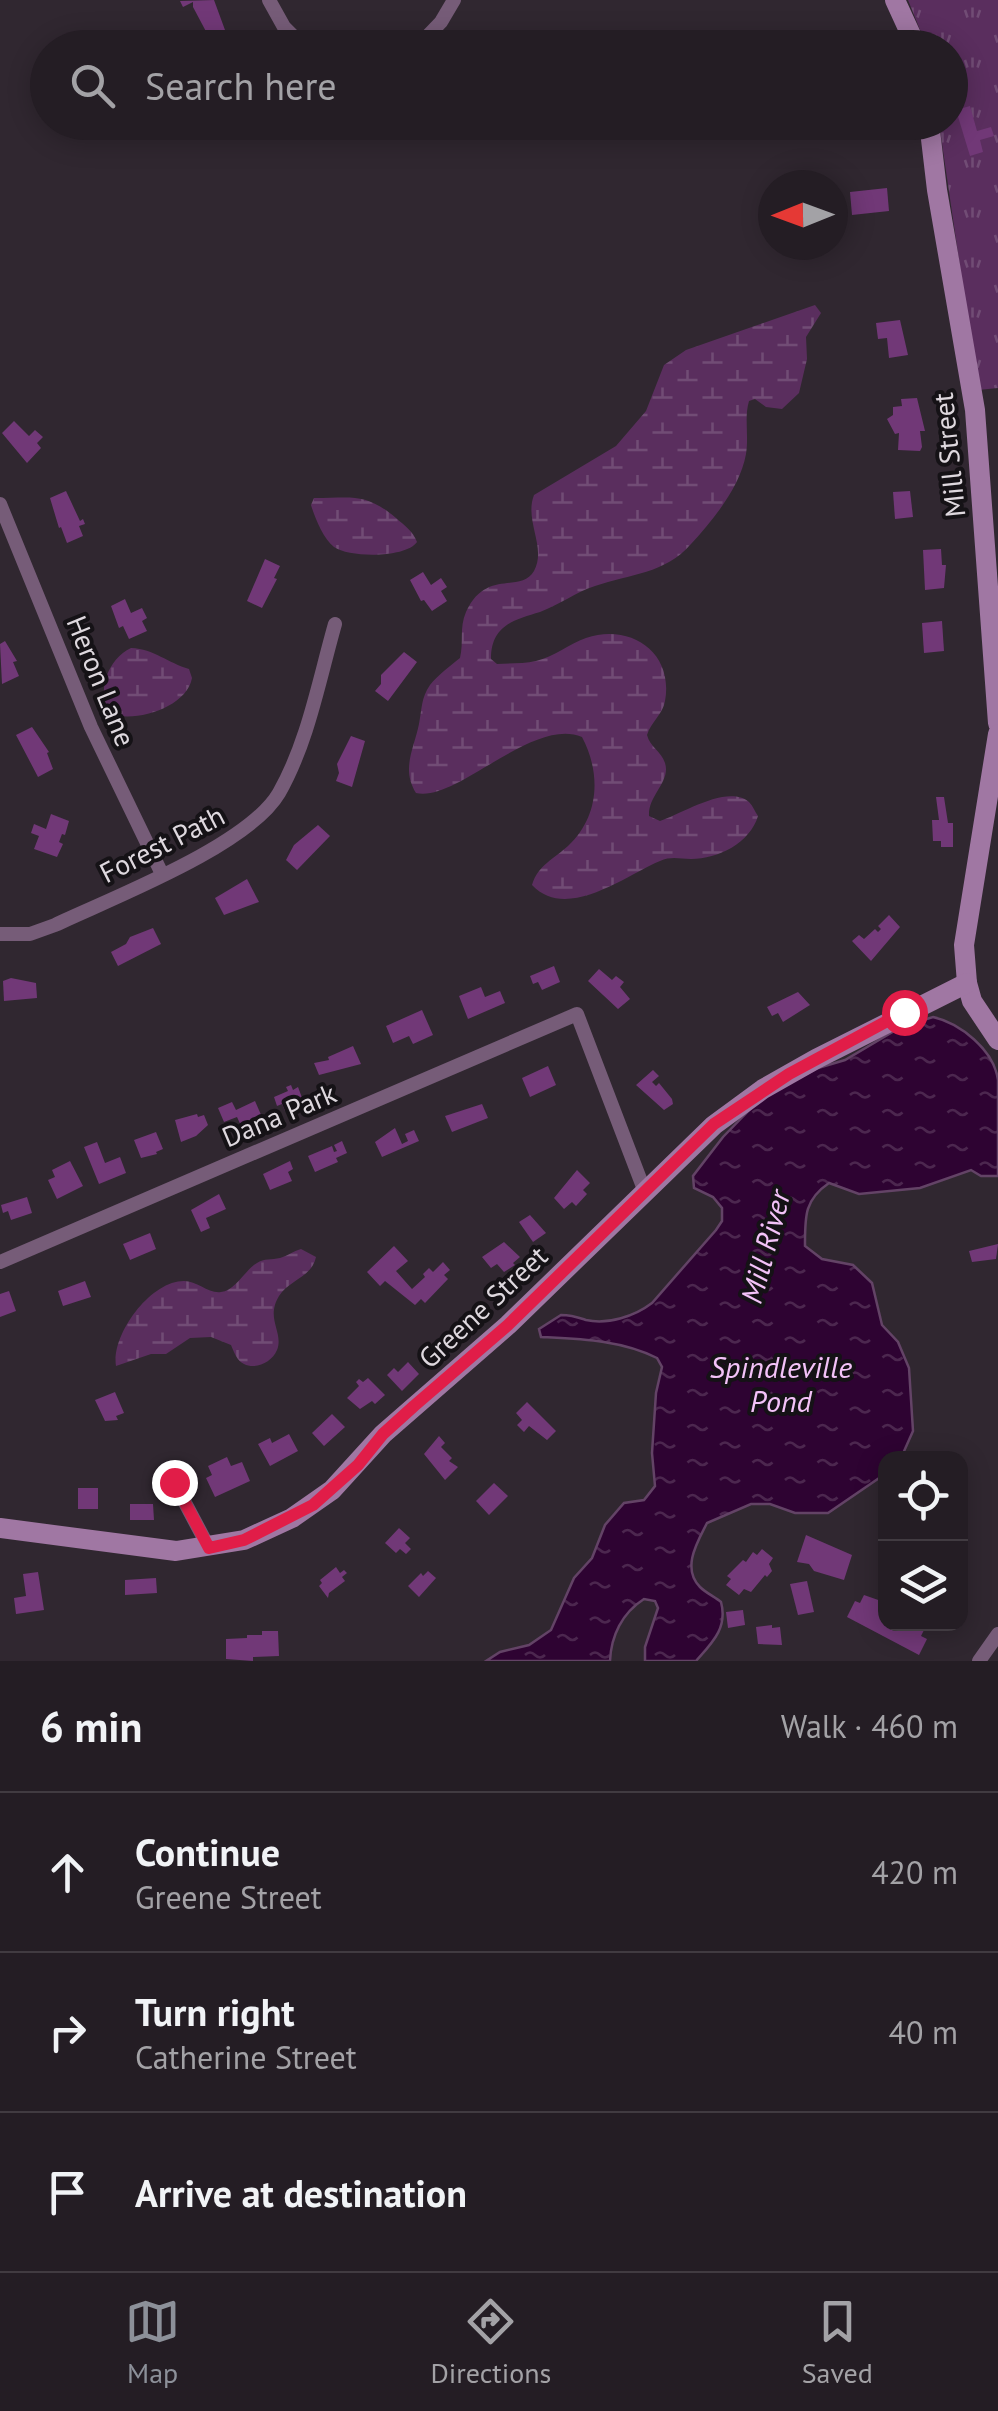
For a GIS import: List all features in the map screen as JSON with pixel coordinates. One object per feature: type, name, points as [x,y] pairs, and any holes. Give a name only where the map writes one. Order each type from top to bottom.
[{"type":"street","points":[[269,0],[287,30]]},
{"type":"street","points":[[433,30],[454,0]]},
{"type":"street","points":[[894,0],[908,30]]},
{"type":"street","name":"Mill Street","points":[[932,140],[975,410],[998,723]]},
{"type":"street","name":"Heron Lane","points":[[0,504],[97,742],[162,874]]},
{"type":"street","name":"Forest Path","points":[[0,934],[41,931],[232,838],[266,810],[278,794],[302,738],[335,624]]},
{"type":"street","points":[[998,734],[964,945],[972,1001],[998,1040]]},
{"type":"street","name":"Greene Street","points":[[0,1528],[160,1552],[244,1540],[313,1505],[383,1434],[508,1325],[714,1124],[763,1089],[890,1019],[967,983]]},
{"type":"street","name":"Dana Park","points":[[0,1262],[577,1014],[645,1192]]},
{"type":"street","points":[[174,1482],[209,1548]]},
{"type":"street","points":[[979,1661],[998,1634]]},
{"type":"green space","points":[[908,0],[998,0],[998,388],[978,390],[941,140],[968,140],[968,30],[920,30]]},
{"type":"green space","points":[[815,305],[821,313],[806,337],[807,359],[799,393],[782,409],[766,407],[755,399],[749,401],[743,466],[717,513],[691,544],[670,562],[588,589],[505,626],[492,648],[491,659],[497,664],[536,661],[602,634],[633,638],[645,646],[663,668],[666,684],[664,706],[647,735],[666,770],[649,816],[660,821],[717,798],[740,797],[749,802],[758,816],[754,826],[732,848],[712,856],[664,859],[614,885],[579,897],[562,899],[546,895],[532,885],[535,878],[579,834],[592,808],[594,779],[582,737],[562,734],[541,738],[452,786],[433,793],[416,793],[409,767],[425,694],[433,681],[460,658],[464,618],[474,599],[483,590],[521,581],[534,571],[538,553],[532,514],[534,495],[616,446],[646,411],[664,365],[686,350]]},
{"type":"green space","points":[[314,498],[367,500],[406,526],[417,542],[390,554],[342,551],[330,543],[320,527],[311,505]]},
{"type":"green space","points":[[131,648],[189,669],[192,678],[181,697],[146,714],[111,714],[104,696],[106,677],[116,660]]},
{"type":"green space","points":[[301,1249],[316,1257],[314,1264],[283,1291],[275,1304],[279,1343],[268,1361],[254,1366],[244,1364],[231,1345],[211,1337],[190,1338],[166,1354],[151,1354],[116,1366],[116,1353],[126,1325],[158,1290],[184,1281],[212,1291],[226,1291],[260,1261]]},
{"type":"water","name":"Spindleville Pond","points":[[933,1017],[943,1020],[974,1040],[990,1058],[998,1080],[998,1176],[981,1176],[971,1170],[920,1188],[859,1194],[829,1183],[810,1203],[805,1246],[822,1259],[853,1265],[872,1283],[882,1325],[898,1342],[909,1368],[913,1431],[904,1451],[878,1451],[878,1479],[828,1513],[795,1513],[770,1504],[751,1504],[707,1523],[693,1555],[692,1572],[700,1587],[721,1602],[723,1611],[717,1634],[696,1661],[645,1661],[645,1647],[658,1608],[655,1601],[644,1599],[619,1626],[610,1661],[486,1661],[500,1652],[529,1645],[551,1630],[574,1578],[592,1558],[605,1525],[624,1503],[644,1500],[655,1486],[652,1453],[662,1367],[657,1358],[615,1344],[541,1337],[539,1329],[561,1315],[612,1320],[652,1303],[722,1221],[722,1208],[713,1197],[694,1188],[693,1176],[723,1137],[760,1099],[818,1068],[845,1060],[901,1027]]},
{"type":"building","points":[[214,0],[225,30],[205,30],[193,2],[183,7],[180,1]]},
{"type":"building","points":[[968,107],[977,131],[991,127],[994,136],[980,140],[983,152],[970,156],[965,140]]},
{"type":"building","points":[[887,188],[889,211],[852,215],[850,192]]},
{"type":"building","points":[[900,320],[908,355],[889,358],[887,338],[878,339],[876,323]]},
{"type":"building","points":[[917,398],[925,431],[920,431],[922,447],[920,451],[898,450],[899,433],[895,434],[887,419],[893,415],[893,407],[902,406],[901,399]]},
{"type":"building","points":[[14,421],[29,436],[35,430],[43,437],[37,443],[41,448],[27,463],[2,433]]},
{"type":"building","points":[[66,491],[85,524],[79,526],[83,536],[67,543],[50,498]]},
{"type":"building","points":[[910,491],[913,517],[895,519],[893,492]]},
{"type":"building","points":[[941,549],[942,565],[946,565],[944,588],[925,590],[923,550]]},
{"type":"building","points":[[265,559],[280,566],[262,608],[247,601]]},
{"type":"building","points":[[423,572],[431,585],[441,578],[447,587],[441,591],[447,601],[432,611],[421,601],[410,580]]},
{"type":"building","points":[[125,599],[131,613],[142,608],[147,618],[142,621],[147,631],[129,639],[123,626],[119,628],[111,606]]},
{"type":"building","points":[[942,621],[944,651],[924,653],[922,623]]},
{"type":"building","points":[[5,641],[17,661],[13,662],[19,676],[2,684],[0,644]]},
{"type":"building","points":[[404,652],[417,662],[388,701],[375,691],[381,684],[381,675]]},
{"type":"building","points":[[32,727],[49,752],[53,769],[38,777],[16,735]]},
{"type":"building","points":[[351,736],[365,741],[352,787],[336,781],[337,764]]},
{"type":"building","points":[[936,797],[944,797],[948,823],[953,823],[953,847],[941,847],[941,841],[933,841],[932,820],[939,820]]},
{"type":"building","points":[[51,814],[69,821],[57,857],[34,849],[39,836],[31,833],[34,824],[46,829]]},
{"type":"building","points":[[318,825],[330,836],[297,870],[286,860],[294,845]]},
{"type":"building","points":[[247,879],[259,902],[224,915],[215,898]]},
{"type":"building","points":[[889,915],[900,927],[871,961],[852,941],[859,935],[864,939],[875,929],[878,932],[878,926]]},
{"type":"building","points":[[153,928],[161,944],[118,966],[111,952],[126,944],[130,937]]},
{"type":"building","points":[[554,966],[560,982],[542,990],[538,982],[533,984],[530,976]]},
{"type":"building","points":[[599,969],[612,980],[616,976],[624,982],[620,987],[630,999],[618,1009],[588,981]]},
{"type":"building","points":[[11,978],[36,983],[37,998],[4,1001],[3,981]]},
{"type":"building","points":[[481,987],[485,997],[500,991],[505,1003],[468,1019],[459,996]]},
{"type":"building","points":[[798,992],[810,1005],[783,1022],[778,1013],[772,1016],[767,1007]]},
{"type":"building","points":[[422,1010],[433,1035],[413,1044],[409,1036],[393,1043],[386,1026]]},
{"type":"building","points":[[353,1046],[361,1064],[319,1075],[314,1063],[329,1060],[328,1057]]},
{"type":"building","points":[[548,1066],[556,1085],[530,1097],[522,1078]]},
{"type":"building","points":[[653,1070],[659,1076],[652,1082],[656,1086],[659,1083],[672,1099],[673,1104],[664,1110],[636,1085]]},
{"type":"building","points":[[291,1085],[293,1090],[298,1087],[304,1103],[285,1111],[282,1104],[277,1106],[274,1097],[288,1091],[286,1087]]},
{"type":"building","points":[[255,1101],[262,1117],[242,1128],[237,1117],[224,1122],[218,1108],[232,1102],[236,1110]]},
{"type":"building","points":[[482,1104],[488,1118],[452,1132],[445,1116]]},
{"type":"building","points":[[204,1115],[208,1125],[181,1142],[175,1120]]},
{"type":"building","points":[[395,1128],[402,1144],[408,1141],[405,1134],[414,1130],[419,1141],[382,1157],[375,1142]]},
{"type":"building","points":[[156,1132],[163,1149],[141,1158],[134,1140]]},
{"type":"building","points":[[342,1141],[347,1153],[336,1158],[338,1162],[315,1172],[308,1156],[332,1146],[337,1151],[334,1145]]},
{"type":"building","points":[[97,1142],[105,1163],[120,1157],[126,1173],[99,1184],[84,1147]]},
{"type":"building","points":[[70,1161],[83,1186],[57,1199],[48,1180],[55,1177],[52,1170]]},
{"type":"building","points":[[290,1161],[293,1169],[288,1172],[292,1181],[270,1190],[263,1174]]},
{"type":"building","points":[[577,1170],[590,1183],[583,1190],[587,1194],[576,1206],[572,1202],[564,1209],[554,1198]]},
{"type":"building","points":[[219,1194],[226,1209],[206,1218],[210,1228],[201,1232],[191,1210]]},
{"type":"building","points":[[27,1197],[32,1213],[11,1220],[8,1211],[3,1213],[1,1205]]},
{"type":"building","points":[[530,1215],[546,1233],[533,1242],[519,1222]]},
{"type":"building","points":[[150,1233],[156,1249],[130,1260],[123,1244]]},
{"type":"building","points":[[504,1242],[520,1257],[504,1272],[497,1264],[491,1268],[482,1257]]},
{"type":"building","points":[[998,1244],[996,1259],[972,1262],[969,1251]]},
{"type":"building","points":[[394,1246],[408,1261],[396,1271],[412,1289],[429,1268],[433,1272],[443,1262],[450,1270],[444,1275],[448,1279],[425,1303],[421,1299],[415,1305],[385,1281],[380,1286],[367,1272]]},
{"type":"building","points":[[85,1281],[91,1297],[63,1306],[58,1291]]},
{"type":"building","points":[[9,1291],[16,1311],[0,1317],[0,1294]]},
{"type":"building","points":[[408,1362],[419,1374],[402,1391],[387,1375],[394,1368],[398,1372]]},
{"type":"building","points":[[368,1378],[385,1395],[360,1409],[347,1398],[359,1386],[359,1379],[363,1382]]},
{"type":"building","points":[[115,1392],[124,1413],[116,1416],[118,1420],[105,1421],[95,1400]]},
{"type":"building","points":[[527,1402],[556,1431],[547,1440],[529,1426],[524,1432],[517,1425],[522,1420],[516,1413]]},
{"type":"building","points":[[332,1414],[345,1427],[324,1446],[312,1433]]},
{"type":"building","points":[[289,1434],[298,1451],[270,1466],[258,1444],[270,1438],[272,1443]]},
{"type":"building","points":[[439,1436],[445,1443],[441,1447],[452,1458],[449,1461],[458,1467],[445,1480],[424,1454]]},
{"type":"building","points":[[227,1457],[231,1466],[242,1462],[250,1481],[215,1497],[206,1478],[212,1475],[208,1466]]},
{"type":"building","points":[[494,1483],[508,1496],[489,1515],[476,1501]]},
{"type":"building","points":[[78,1488],[98,1488],[98,1509],[78,1509]]},
{"type":"building","points":[[130,1504],[153,1504],[154,1520],[130,1520]]},
{"type":"building","points":[[399,1528],[410,1538],[405,1543],[411,1549],[406,1554],[400,1549],[396,1553],[385,1543]]},
{"type":"building","points":[[806,1535],[852,1555],[844,1580],[797,1562]]},
{"type":"building","points":[[762,1549],[773,1558],[769,1564],[772,1571],[751,1592],[744,1589],[739,1595],[726,1585],[731,1579],[727,1576],[753,1552],[757,1555]]},
{"type":"building","points":[[336,1567],[340,1573],[347,1573],[342,1577],[345,1581],[328,1598],[319,1586],[320,1580]]},
{"type":"building","points":[[428,1571],[436,1578],[419,1597],[408,1586]]},
{"type":"building","points":[[38,1572],[44,1610],[16,1614],[14,1598],[26,1596],[23,1574]]},
{"type":"building","points":[[156,1578],[157,1593],[125,1595],[125,1580]]},
{"type":"building","points":[[807,1581],[814,1612],[798,1615],[790,1584]]},
{"type":"building","points":[[864,1595],[878,1600],[878,1631],[924,1631],[921,1636],[927,1639],[919,1655],[847,1617],[855,1601],[860,1603]]},
{"type":"building","points":[[743,1610],[745,1625],[728,1628],[726,1612]]},
{"type":"building","points":[[756,1627],[780,1627],[782,1645],[758,1644]]},
{"type":"building","points":[[262,1631],[278,1631],[279,1656],[253,1657],[253,1661],[226,1659],[226,1639],[262,1635]]},
{"type":"route","points":[[174,1482],[209,1548],[244,1540],[313,1505],[358,1465],[383,1434],[508,1325],[714,1124],[763,1089],[904,1012]]},
{"type":"water label","name":"Mill River","points":[[766,1247]]}]
